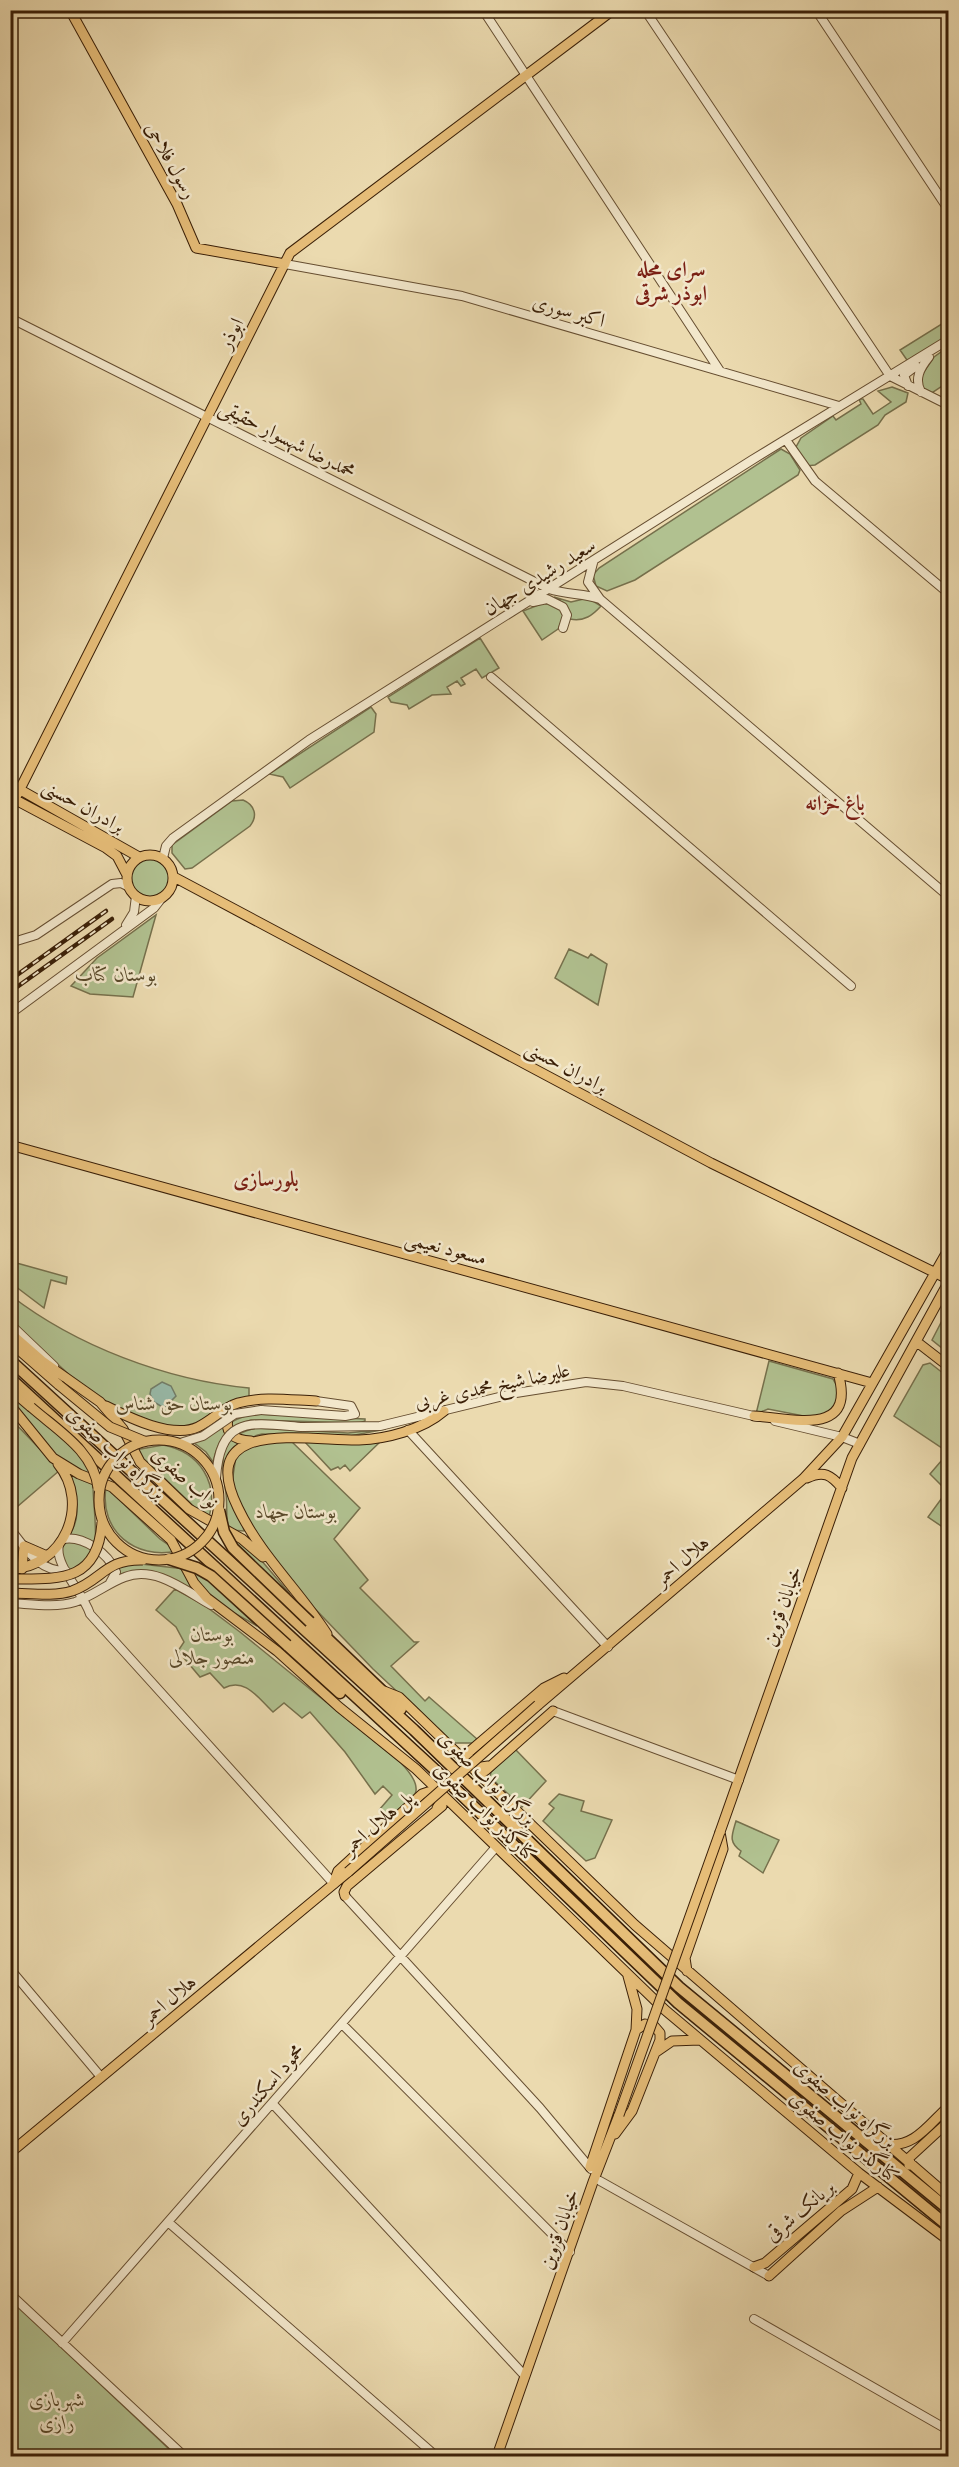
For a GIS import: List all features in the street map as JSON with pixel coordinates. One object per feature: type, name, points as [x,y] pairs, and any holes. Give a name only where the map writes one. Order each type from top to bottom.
[{"type":"highway","name":"بزرگراه نواب صفوی","points":[[10,1360],[414,1730],[679,1987],[948,2209]]},
{"type":"highway","name":"بزرگراه نواب صفوی","points":[[10,1378],[445,1779],[678,2003],[948,2226]]},
{"type":"highway","points":[[219,1510],[227,1540],[233,1548],[404,1712],[414,1730]]},
{"type":"highway","points":[[169,1559],[211,1576],[350,1701],[366,1708]]},
{"type":"main road","name":"رسول فلاحی","points":[[70,10],[177,204],[196,249],[285,264]]},
{"type":"main road","name":"ابوذر","points":[[13,798],[21,790],[291,253],[613,10]]},
{"type":"main road","name":"برادران حسنی","points":[[10,784],[139,857]]},
{"type":"main road","name":"برادران حسنی","points":[[13,798],[117,856],[127,875]]},
{"type":"main road","points":[[53,820],[58,810]]},
{"type":"main road","points":[[152,854],[163,858],[171,867],[174,877],[170,891],[161,899],[148,901],[136,896],[129,887],[127,875],[129,868],[139,857],[152,854]]},
{"type":"main road","name":"برادران حسنی","points":[[174,877],[711,1163],[936,1272],[948,1281]]},
{"type":"main road","name":"مسعود نعیمی","points":[[10,1145],[873,1383]]},
{"type":"main road","points":[[842,1437],[948,1250]]},
{"type":"main road","name":"خیابان قزوین","points":[[497,2457],[577,2231],[597,2182],[607,2144],[656,2014],[842,1488],[860,1444],[948,1281]]},
{"type":"main road","name":"نواب صفوی","points":[[10,1333],[62,1382],[100,1402],[123,1429],[140,1462],[170,1491],[207,1521],[242,1539],[272,1565]]},
{"type":"main road","points":[[10,1342],[62,1382],[110,1427],[144,1441]]},
{"type":"main road","points":[[917,1342],[948,1366]]},
{"type":"main road","points":[[754,1416],[815,1422],[828,1418],[841,1398],[838,1373]]},
{"type":"main road","points":[[10,1389],[85,1454],[95,1474],[102,1520],[100,1545],[93,1558],[80,1570],[53,1578],[10,1579]]},
{"type":"main road","points":[[100,1402],[126,1414],[180,1431],[200,1426],[222,1409],[240,1402],[255,1400],[316,1401]]},
{"type":"main road","points":[[240,1402],[228,1415],[226,1427],[237,1440],[251,1441],[279,1437],[360,1440],[408,1430],[432,1420],[444,1411]]},
{"type":"main road","name":"کنارگذر نواب صفوی","points":[[10,1405],[53,1458],[79,1474],[112,1487],[171,1540],[194,1583],[222,1612],[277,1652],[416,1768],[628,1974],[700,2040],[859,2173],[948,2240]]},
{"type":"main road","name":"هلال احمر","points":[[538,1705],[803,1479],[842,1437]]},
{"type":"main road","points":[[10,1593],[68,1592],[94,1579],[118,1562],[169,1559],[189,1552],[205,1539],[219,1510],[216,1478],[207,1463],[195,1451],[180,1443],[156,1439],[144,1441],[122,1452],[113,1460],[101,1482],[99,1494]]},
{"type":"main road","points":[[251,1441],[232,1458],[228,1469],[229,1484],[248,1528],[272,1565],[314,1614],[329,1638]]},
{"type":"main road","points":[[10,1569],[22,1569],[47,1556],[61,1542],[71,1524],[73,1496],[68,1480],[53,1458]]},
{"type":"main road","points":[[803,1479],[818,1473],[825,1473],[842,1488]]},
{"type":"main road","points":[[102,1520],[117,1543],[128,1552],[154,1560]]},
{"type":"main road","points":[[22,1569],[24,1545],[47,1556]]},
{"type":"main road","points":[[553,1711],[488,1766],[478,1769],[472,1765],[468,1756],[474,1747],[544,1688],[579,1671]]},
{"type":"main road","name":"کنارگذر نواب صفوی","points":[[382,1690],[399,1697],[688,1973],[909,2165],[948,2196]]},
{"type":"main road","name":"پل هلال احمر","points":[[348,1872],[538,1705]]},
{"type":"main road","points":[[451,1749],[474,1747]]},
{"type":"main road","points":[[483,1779],[488,1766]]},
{"type":"main road","points":[[416,1768],[423,1784],[422,1794]]},
{"type":"main road","points":[[333,1884],[338,1871],[422,1794],[432,1791],[436,1794],[440,1803],[437,1808],[347,1886],[345,1896]]},
{"type":"main road","points":[[437,1808],[450,1806],[460,1812]]},
{"type":"main road","points":[[688,1973],[685,1958],[723,1849],[720,1832]]},
{"type":"main road","name":"هلال احمر","points":[[10,2153],[348,1872]]},
{"type":"main road","points":[[590,2167],[636,2030],[637,2009],[628,1974]]},
{"type":"main road","points":[[607,2144],[632,2111],[660,2040],[659,2030],[650,2024],[636,2030]]},
{"type":"main road","points":[[651,2059],[658,2050],[672,2041],[700,2040]]},
{"type":"main road","points":[[885,2144],[903,2145],[912,2141],[948,2107]]},
{"type":"main road","points":[[909,2165],[910,2157],[948,2122]]},
{"type":"main road","name":"بریانک شرقی","points":[[754,2267],[765,2263],[852,2189],[859,2173]]},
{"type":"main road","name":"بریانک شرقی","points":[[769,2276],[858,2199],[878,2187]]},
{"type":"street","points":[[483,10],[720,371]]},
{"type":"street","points":[[645,10],[890,376],[948,405]]},
{"type":"street","points":[[816,10],[948,209]]},
{"type":"street","name":"اکبر سوری","points":[[285,264],[462,296],[839,406]]},
{"type":"street","name":"محمدرضا شهسوار حقیقی","points":[[10,318],[549,589],[566,595],[590,595],[600,599]]},
{"type":"street","name":"سعید رشیدی جهان","points":[[163,858],[166,846],[173,838],[309,740],[839,406],[948,340]]},
{"type":"street","points":[[909,387],[904,380],[904,375],[948,345]]},
{"type":"street","points":[[921,392],[917,384],[918,377],[929,357]]},
{"type":"street","points":[[786,440],[807,472],[948,593]]},
{"type":"street","points":[[593,563],[588,582],[600,599],[948,896]]},
{"type":"street","points":[[523,606],[547,599],[558,604],[567,615],[563,628]]},
{"type":"street","points":[[490,677],[851,986]]},
{"type":"street","points":[[10,943],[36,935],[112,884],[121,883],[129,887]]},
{"type":"street","points":[[10,1009],[125,925],[134,912],[136,896]]},
{"type":"street","points":[[10,1014],[154,908],[161,899]]},
{"type":"street","points":[[10,1324],[62,1382]]},
{"type":"street","name":"علیرضا شیخ محمدی غربی","points":[[216,1478],[219,1450],[227,1437],[239,1428],[254,1424],[303,1427],[372,1426],[538,1388],[586,1382],[623,1386],[842,1437],[860,1444]]},
{"type":"street","points":[[180,1443],[203,1436],[235,1414],[261,1410],[345,1416],[355,1414],[351,1406],[316,1401]]},
{"type":"street","points":[[10,1412],[23,1422]]},
{"type":"street","points":[[408,1430],[608,1647]]},
{"type":"street","points":[[10,1529],[37,1562],[49,1569],[66,1571]]},
{"type":"street","points":[[109,1585],[116,1572],[108,1559],[78,1539],[61,1542],[58,1560],[85,1598],[90,1614],[333,1884]]},
{"type":"street","points":[[10,1603],[62,1605],[85,1598],[126,1576],[149,1574],[180,1587],[222,1612]]},
{"type":"street","points":[[553,1711],[739,1780]]},
{"type":"street","name":"محمود اسکندری","points":[[62,2343],[496,1847]]},
{"type":"street","points":[[345,1896],[540,2108],[590,2167],[597,2182],[769,2276]]},
{"type":"street","points":[[10,1969],[101,2077]]},
{"type":"street","points":[[342,2024],[570,2253]]},
{"type":"street","points":[[272,2103],[525,2376]]},
{"type":"street","points":[[168,2222],[436,2457]]},
{"type":"street","points":[[10,2294],[184,2457]]},
{"type":"street","points":[[753,2319],[948,2430]]},
{"type":"green space","points":[[948,320],[948,338],[909,363],[900,350]]},
{"type":"green space","points":[[948,347],[948,382],[930,394],[922,389],[921,376],[934,357]]},
{"type":"green space","points":[[892,387],[908,393],[906,402],[885,415],[878,425],[815,465],[806,466],[796,447],[801,438],[833,416],[836,420],[861,404],[859,399],[863,399],[873,414],[891,402],[878,391]]},
{"type":"green space","points":[[781,449],[790,454],[800,470],[798,475],[635,580],[607,591],[596,586],[593,575],[599,568]]},
{"type":"green space","points":[[554,597],[571,602],[588,598],[601,606],[588,617],[580,620],[570,619],[566,605]]},
{"type":"green space","points":[[546,602],[560,609],[564,616],[558,629],[542,640],[523,611]]},
{"type":"green space","points":[[480,638],[499,668],[482,678],[476,669],[461,678],[465,684],[461,686],[457,681],[447,687],[451,694],[432,695],[409,709],[407,705],[391,702],[388,697]]},
{"type":"green space","points":[[371,707],[376,714],[374,732],[290,788],[283,777],[269,774]]},
{"type":"green space","points":[[243,800],[254,811],[254,818],[250,826],[192,868],[185,869],[172,853],[172,845],[232,801]]},
{"type":"green space","points":[[150,858],[164,864],[170,878],[164,892],[150,898],[136,892],[130,878],[136,864]]},
{"type":"green space","name":"بوستان کتاب","points":[[156,915],[133,997],[90,994],[71,986],[97,958]]},
{"type":"green space","points":[[569,949],[588,958],[591,954],[607,964],[598,1005],[555,978]]},
{"type":"green space","points":[[13,1262],[67,1277],[66,1284],[51,1280],[44,1308],[11,1283]]},
{"type":"green space","name":"بوستان حق شناس","points":[[10,1295],[64,1330],[123,1358],[186,1377],[249,1388],[249,1397],[225,1404],[190,1428],[163,1426],[116,1407],[76,1381],[11,1321]]},
{"type":"green space","points":[[948,1309],[948,1353],[932,1340]]},
{"type":"green space","points":[[769,1361],[833,1379],[840,1391],[834,1408],[819,1419],[768,1409],[756,1414]]},
{"type":"green space","points":[[930,1363],[948,1377],[948,1452],[894,1416],[923,1365]]},
{"type":"green space","points":[[11,1394],[81,1455],[92,1476],[57,1457],[11,1401]]},
{"type":"green space","points":[[256,1414],[365,1419],[365,1421],[359,1423],[251,1420],[236,1426],[225,1435],[213,1462],[206,1452],[193,1442],[239,1418]]},
{"type":"green space","points":[[10,1418],[60,1470],[11,1512],[10,1512]]},
{"type":"green space","points":[[255,1428],[348,1433],[386,1429],[350,1436],[262,1434],[243,1442],[230,1455],[224,1473],[227,1493],[244,1531],[230,1530],[255,1553],[290,1594],[244,1554],[228,1528],[223,1472],[224,1453],[233,1438]]},
{"type":"green space","name":"بوستان جهاد","points":[[290,1440],[360,1508],[334,1539],[368,1580],[360,1588],[414,1642],[418,1642],[391,1666],[425,1701],[429,1697],[477,1739],[474,1743],[452,1743],[373,1669],[295,1588],[245,1516],[232,1483],[236,1456],[252,1443]]},
{"type":"green space","points":[[304,1441],[381,1441],[350,1471],[345,1465],[340,1469],[338,1467],[331,1470]]},
{"type":"green space","points":[[163,1445],[187,1454],[204,1471],[211,1494],[208,1520],[154,1468],[143,1461],[135,1450]]},
{"type":"green space","points":[[948,1453],[947,1530],[928,1517],[947,1491],[930,1474]]},
{"type":"green space","points":[[61,1465],[93,1484],[95,1545],[69,1535],[76,1517],[76,1500]]},
{"type":"green space","points":[[106,1487],[160,1539],[177,1551],[162,1553],[147,1551],[123,1539],[114,1529],[108,1517],[105,1503]]},
{"type":"green space","points":[[70,1540],[93,1549],[83,1563],[70,1571],[59,1555],[64,1543]]},
{"type":"green space","points":[[132,1563],[185,1569],[193,1586],[188,1588],[160,1575],[144,1572],[125,1575],[114,1580],[116,1567]]},
{"type":"green space","points":[[189,1571],[203,1575],[257,1626],[215,1602]]},
{"type":"green space","name":"بوستان منصور جلالی","points":[[175,1589],[204,1605],[240,1632],[401,1763],[410,1773],[416,1788],[415,1794],[406,1807],[390,1822],[379,1810],[392,1795],[383,1786],[375,1794],[345,1752],[310,1712],[302,1718],[284,1703],[273,1712],[245,1687],[232,1685],[224,1688],[210,1673],[200,1677],[178,1651],[184,1642],[176,1627],[156,1610]]},
{"type":"green space","points":[[515,1749],[546,1781],[522,1807],[490,1777],[491,1772]]},
{"type":"green space","points":[[559,1794],[584,1801],[581,1811],[612,1820],[595,1858],[586,1861],[543,1821],[554,1808],[549,1804]]},
{"type":"green space","points":[[736,1821],[779,1840],[763,1873],[739,1856],[741,1851],[732,1838]]},
{"type":"green space","name":"شهربازی رازی","points":[[10,2299],[169,2449],[163,2456],[11,2456]]},
{"type":"shaded area","points":[[162,1382],[171,1386],[176,1396],[164,1408],[154,1402],[150,1394],[151,1389]]},
{"type":"railway","points":[[10,980],[106,911]]},
{"type":"railway","points":[[10,992],[112,919]]},
{"type":"district","name":"سرای محله ابوذر شرقی","points":[[671,280]]},
{"type":"district","name":"باغ خزانه","points":[[835,802]]},
{"type":"district","name":"بلورسازی","points":[[266,1178]]}]
